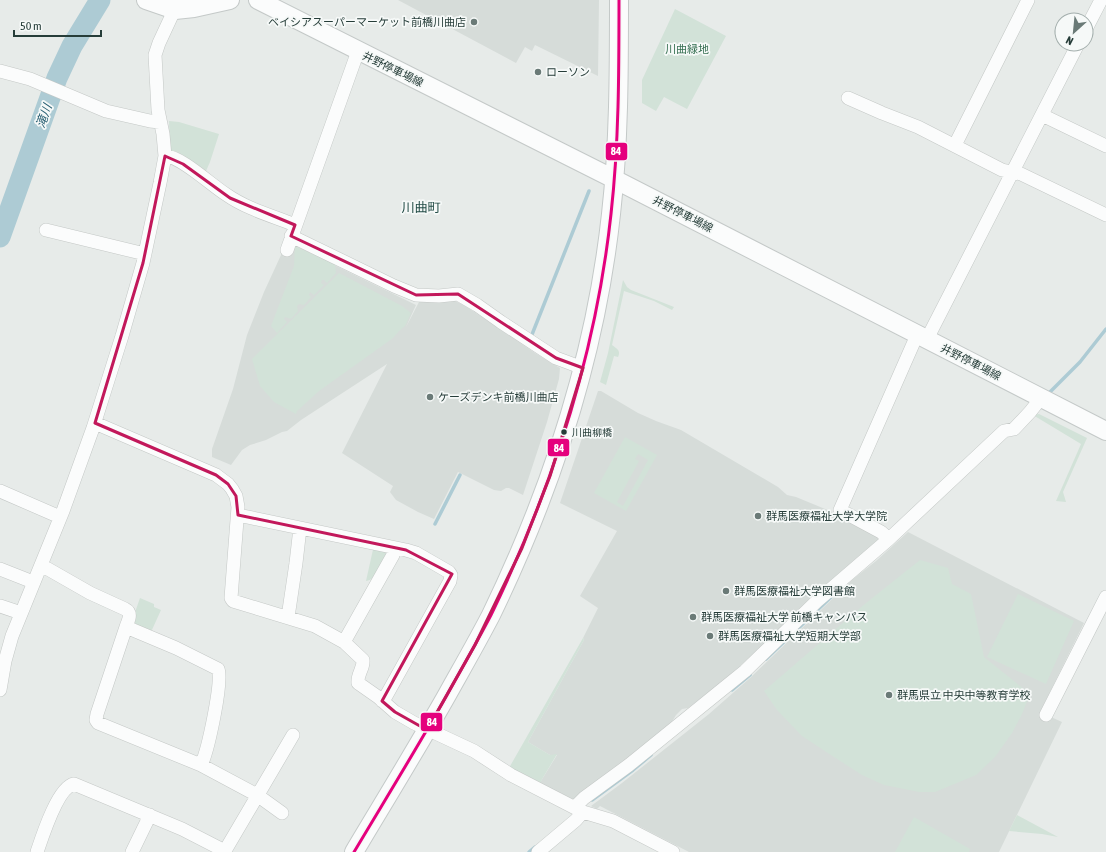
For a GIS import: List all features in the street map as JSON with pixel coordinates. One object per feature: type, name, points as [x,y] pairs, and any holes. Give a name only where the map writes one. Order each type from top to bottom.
[{"type":"main road","points":[[146,0],[194,8],[230,0]]},
{"type":"main road","name":"井野停車場線","points":[[258,0],[614,179],[1106,432]]},
{"type":"main road","points":[[354,852],[427,730],[475,645],[522,548],[550,476],[583,368],[603,271],[611,214],[616,150],[619,0]]},
{"type":"street","points":[[955,145],[1028,0]]},
{"type":"street","points":[[1092,12],[1095,2]]},
{"type":"street","points":[[0,690],[8,648],[60,517],[94,423],[123,333],[145,254],[160,183],[164,156],[163,134],[158,110],[155,55],[177,5]]},
{"type":"street","points":[[287,250],[358,51]]},
{"type":"street","points":[[889,539],[881,532],[840,510],[922,337],[1012,172],[1074,52]]},
{"type":"street","points":[[0,71],[19,76],[106,111],[160,122]]},
{"type":"street","points":[[848,98],[918,127],[1002,170],[1021,174],[1106,215]]},
{"type":"street","points":[[1042,115],[1106,146]]},
{"type":"street","points":[[164,156],[173,157],[230,198],[394,286],[416,295],[438,296],[458,294],[556,358],[583,368]]},
{"type":"street","points":[[46,230],[145,254]]},
{"type":"street","points":[[538,852],[576,820],[584,798],[629,765],[726,688],[817,601],[889,539],[1004,431],[1014,429],[1030,412],[1040,398]]},
{"type":"street","points":[[94,423],[216,475],[228,484],[234,492],[238,502],[231,598],[233,601],[315,626],[344,642],[363,660],[363,666],[358,677],[358,683],[395,712],[427,730],[474,751],[511,775],[579,810],[613,821],[673,852]]},
{"type":"street","points":[[0,491],[60,517]]},
{"type":"street","points":[[238,515],[395,548],[416,554],[451,574],[451,578],[382,701]]},
{"type":"street","points":[[288,617],[300,528]]},
{"type":"street","points":[[344,642],[393,555],[395,548]]},
{"type":"street","points":[[41,565],[94,595],[128,610],[130,615],[97,714],[96,720],[98,723],[201,765],[257,795],[282,812]]},
{"type":"street","points":[[0,569],[33,582]]},
{"type":"street","points":[[1046,715],[1106,597]]},
{"type":"street","points":[[0,606],[21,613]]},
{"type":"street","points":[[126,627],[176,648],[218,669],[220,677],[215,712],[209,741],[201,765]]},
{"type":"street","points":[[37,852],[48,821],[64,792],[71,784],[77,784],[187,831],[223,850],[227,847],[293,735]]},
{"type":"street","points":[[132,852],[150,815]]},
{"type":"highlighted area","points":[[165,156],[183,164],[230,198],[295,225],[291,236],[416,295],[458,294],[556,358],[583,368],[550,476],[522,548],[475,645],[427,730],[395,712],[382,701],[452,574],[406,550],[238,515],[236,496],[228,484],[216,475],[95,423],[143,263]]},
{"type":"shaded area","points":[[398,0],[599,0],[598,76],[535,45],[532,51],[525,47],[516,63]]},
{"type":"shaded area","points":[[287,242],[416,305],[406,327],[419,302],[455,301],[464,305],[560,368],[559,379],[547,422],[523,495],[509,488],[501,491],[494,490],[458,472],[434,519],[396,500],[390,492],[393,486],[342,453],[387,364],[301,420],[287,431],[250,445],[242,450],[231,465],[212,457],[212,449],[233,389],[247,335],[264,292]]},
{"type":"shaded area","name":"群馬医療福祉大学 前橋キャンパス","points":[[598,391],[601,391],[638,413],[681,430],[778,487],[787,495],[796,497],[847,518],[878,535],[878,542],[722,682],[688,708],[682,709],[670,725],[575,800],[570,801],[541,786],[541,781],[557,755],[550,755],[528,742],[584,640],[583,638],[598,608],[580,596],[617,531],[560,503]]},
{"type":"shaded area","name":"群馬県立 中央中等教育学校","points":[[908,532],[1084,623],[1040,712],[1062,722],[999,852],[689,852],[600,806],[597,809],[591,806],[709,714],[750,678],[852,580]]},
{"type":"green space","name":"川曲緑地","points":[[675,9],[726,36],[687,109],[664,97],[656,111],[642,103],[642,80]]},
{"type":"green space","points":[[169,121],[179,122],[219,134],[206,171],[202,171],[174,154],[170,149]]},
{"type":"green space","points":[[295,246],[335,264],[336,273],[327,283],[322,280],[321,283],[324,285],[314,295],[310,292],[309,295],[311,297],[304,305],[299,304],[297,306],[298,311],[291,319],[285,317],[284,319],[287,322],[277,333],[271,326],[294,266]]},
{"type":"green space","points":[[339,273],[402,306],[411,313],[405,326],[393,338],[319,391],[297,411],[296,414],[274,402],[260,386],[252,359]]},
{"type":"green space","points":[[623,280],[627,287],[631,290],[674,307],[672,310],[654,301],[624,291],[612,345],[618,350],[619,355],[618,357],[614,356],[606,385],[600,382],[608,353]]},
{"type":"green space","points":[[1039,414],[1087,438],[1063,492],[1066,502],[1056,501],[1081,444],[1033,415]]},
{"type":"green space","points":[[625,437],[657,455],[626,511],[594,493]],"holes":[[[638,454],[648,460],[623,506],[617,502],[639,461],[635,459]]]},
{"type":"green space","points":[[374,545],[386,549],[388,554],[377,574],[370,580],[366,581]]},
{"type":"green space","points":[[920,560],[948,568],[952,584],[971,594],[984,657],[1030,694],[1012,733],[995,757],[976,775],[935,792],[919,792],[884,785],[862,775],[802,736],[777,710],[764,691],[866,603]]},
{"type":"green space","points":[[1018,594],[1074,621],[1046,684],[987,657]]},
{"type":"green space","points":[[140,598],[154,604],[154,607],[161,610],[151,632],[135,625],[133,618]]},
{"type":"green space","points":[[583,638],[584,640],[528,742],[550,755],[557,754],[541,781],[541,786],[509,768]]},
{"type":"green space","points":[[1017,815],[1058,837],[1009,831]]},
{"type":"green space","points":[[914,817],[970,849],[969,852],[895,852]]},
{"type":"waterway","name":"滝川","points":[[0,237],[57,78],[72,46],[100,0]]},
{"type":"waterway","points":[[531,337],[589,191]]},
{"type":"waterway","points":[[1047,395],[1080,362],[1106,329]]},
{"type":"waterway","points":[[435,524],[460,475]]},
{"type":"waterway","points":[[766,659],[831,597]]},
{"type":"waterway","points":[[732,690],[750,675]]},
{"type":"waterway","points":[[592,800],[651,755]]},
{"type":"waterway","points":[[529,852],[535,847]]},
{"type":"transit line","name":"84","points":[[354,852],[436,715],[491,615],[533,519],[552,469],[568,419],[583,369],[594,318],[604,266],[611,214],[617,134],[619,0]]},
{"type":"place","name":"ベイシアスーパーマーケット前橋川曲店","points":[[474,22]]},
{"type":"place","name":"ローソン","points":[[538,72]]},
{"type":"place","name":"ケーズデンキ前橋川曲店","points":[[430,397]]},
{"type":"place","name":"川曲柳橋","points":[[564,432]]},
{"type":"place","name":"群馬医療福祉大学大学院","points":[[758,516]]},
{"type":"place","name":"群馬医療福祉大学図書館","points":[[726,591]]},
{"type":"place","name":"群馬医療福祉大学 前橋キャンパス","points":[[693,617]]},
{"type":"place","name":"群馬医療福祉大学短期大学部","points":[[710,636]]},
{"type":"place","name":"群馬県立 中央中等教育学校","points":[[889,695]]},
{"type":"district","name":"川曲町","points":[[421,207]]}]
